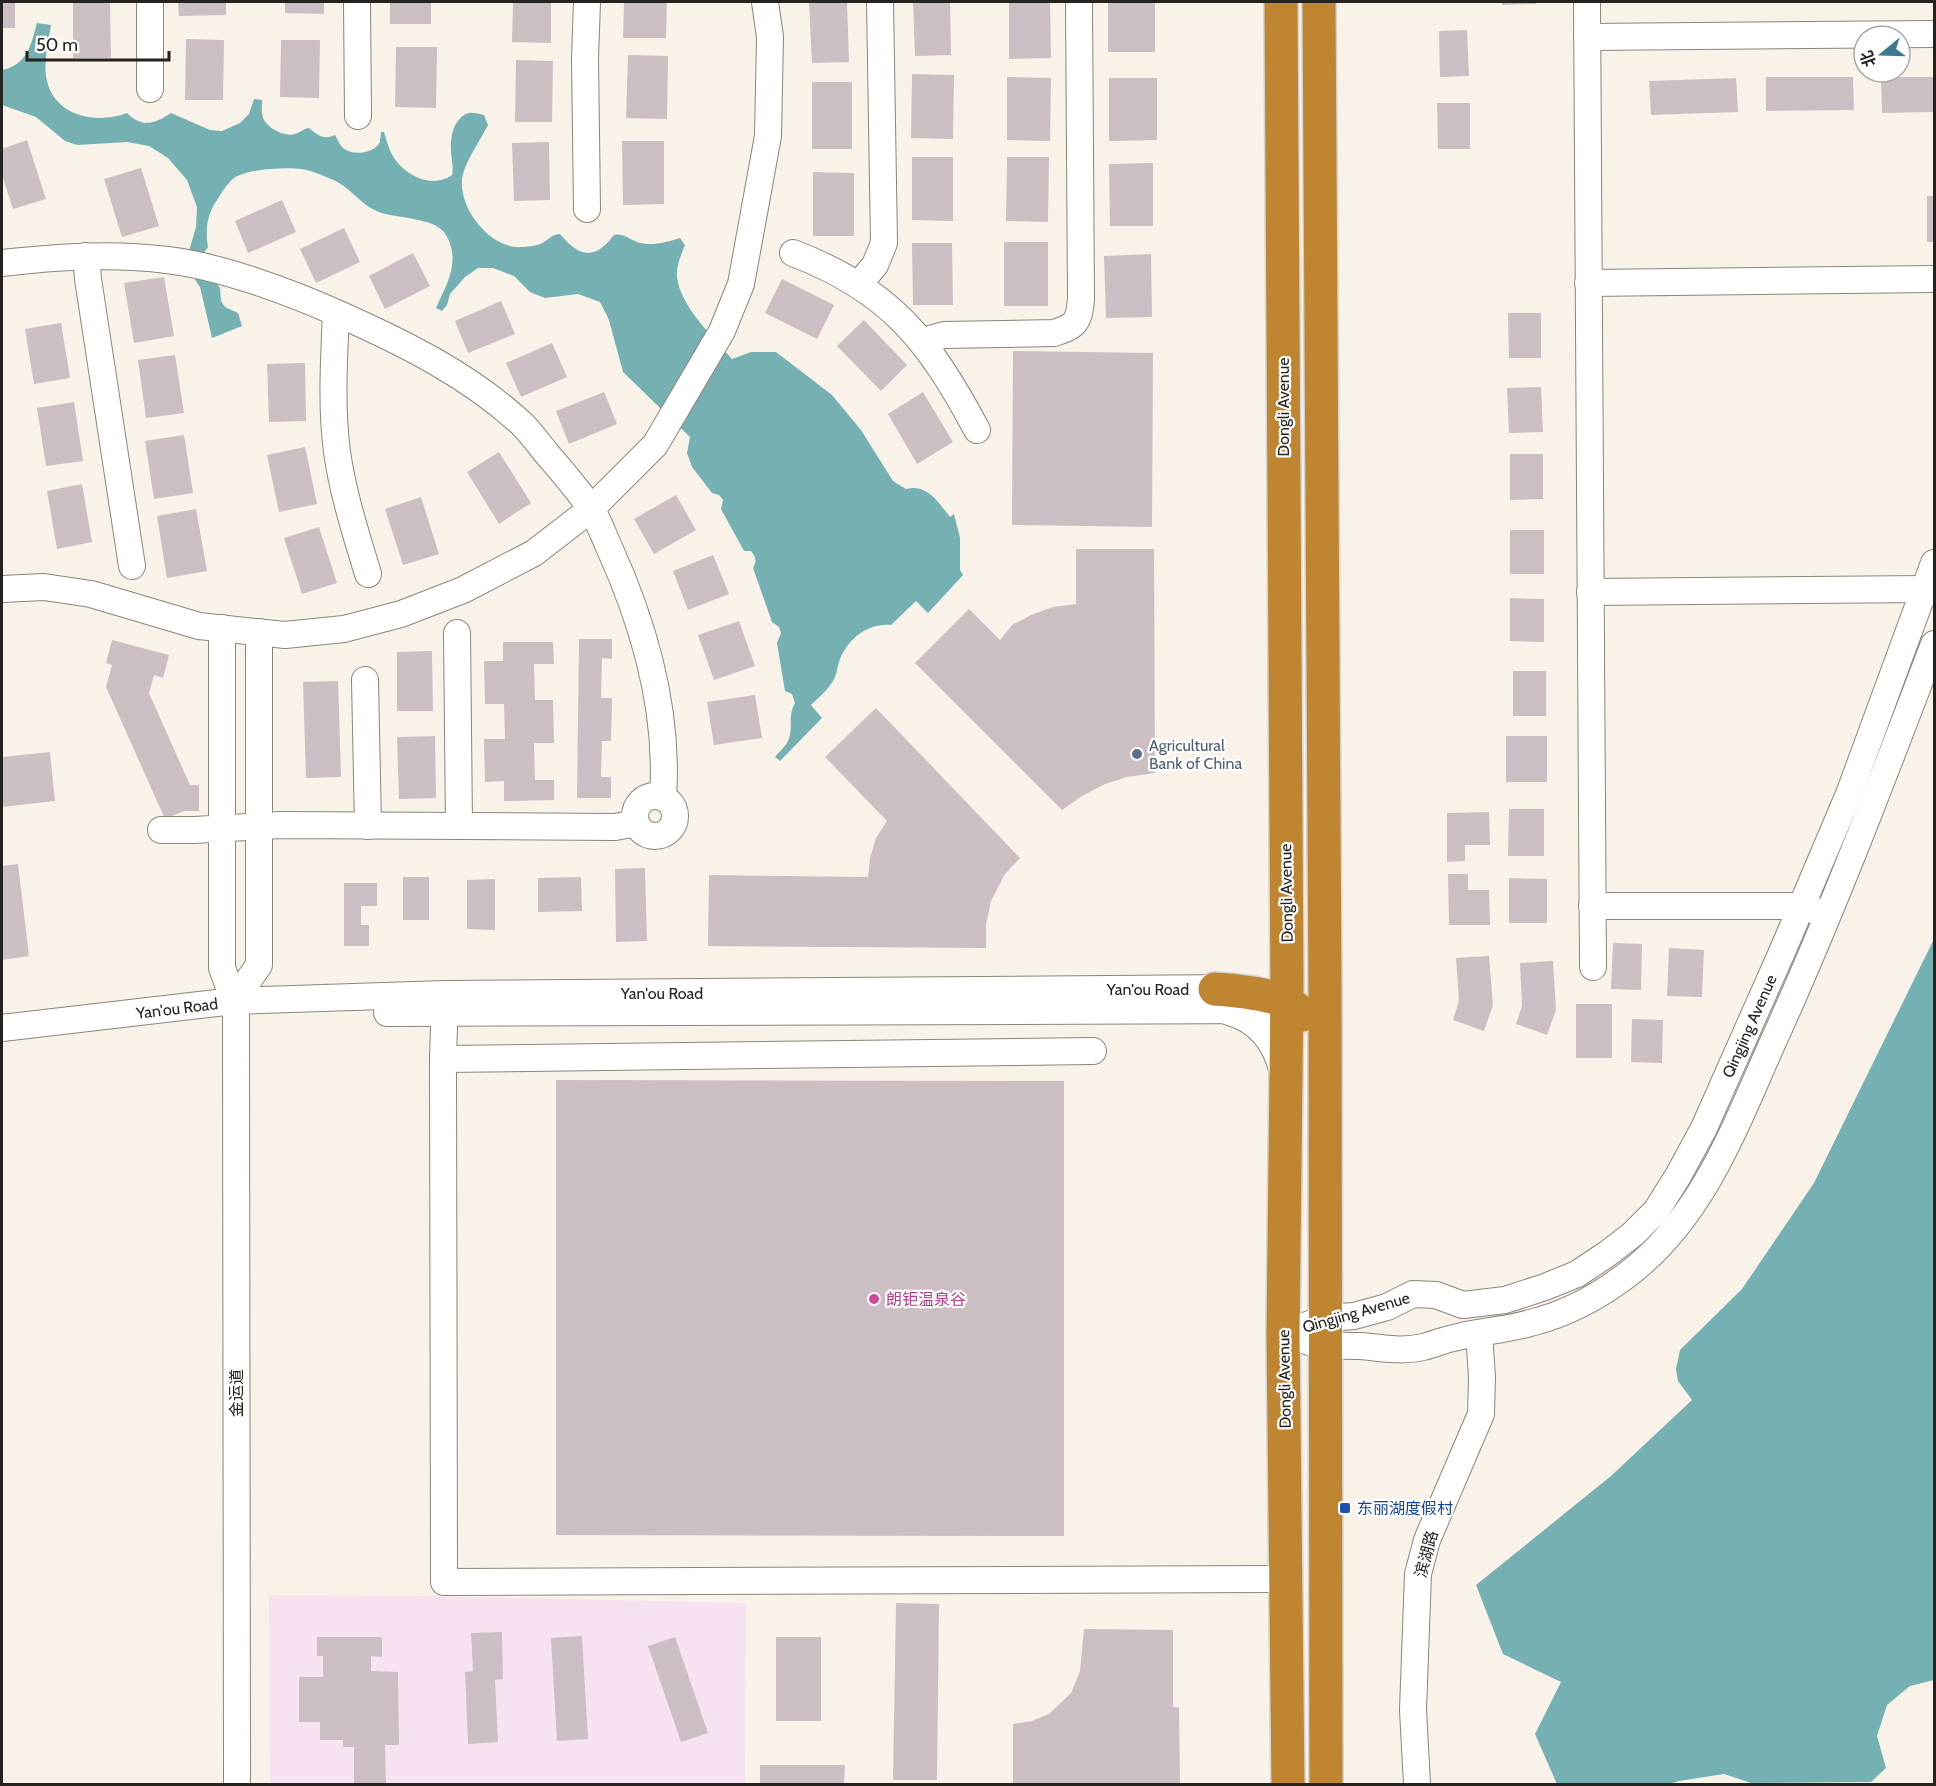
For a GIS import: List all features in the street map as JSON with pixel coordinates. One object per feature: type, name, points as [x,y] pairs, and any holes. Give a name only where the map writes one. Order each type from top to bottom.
[{"type":"highway","name":"Dongli Avenue","points":[[1281,2],[1301,1001]]},
{"type":"highway","name":"Dongli Avenue","points":[[1288,1785],[1283,1334],[1286,1083],[1301,1001],[1319,2]]},
{"type":"highway","points":[[1216,999],[1301,1001],[1325,1081],[1326,1785]]},
{"type":"street","points":[[150,2],[150,89]]},
{"type":"street","points":[[357,2],[358,116]]},
{"type":"street","points":[[587,2],[585,58],[587,210]]},
{"type":"street","points":[[2,589],[44,587],[91,594],[198,626],[285,635],[344,629],[401,614],[463,590],[534,553],[591,509],[656,445],[722,331],[741,284],[768,136],[770,37],[765,2]]},
{"type":"street","points":[[859,284],[875,265],[884,243],[880,2]]},
{"type":"street","points":[[922,341],[944,335],[1054,333],[1070,328],[1080,316],[1079,2]]},
{"type":"street","points":[[1587,2],[1593,967]]},
{"type":"street","points":[[1587,37],[1935,34]]},
{"type":"street","points":[[793,253],[825,265],[859,284],[901,318],[922,341],[953,384],[977,430]]},
{"type":"street","points":[[86,256],[132,566]]},
{"type":"street","points":[[2,263],[86,256],[170,260],[224,272],[309,301],[386,335],[470,383],[523,425],[591,509],[622,575],[646,648],[659,709],[663,742],[665,764],[663,797],[670,802],[675,818],[672,826],[666,832],[652,836],[645,834],[636,823],[615,827],[259,826],[161,830]]},
{"type":"street","points":[[1588,283],[1935,279]]},
{"type":"street","points":[[336,313],[332,390],[337,452],[347,502],[368,574]]},
{"type":"street","name":"Qingjing Avenue","points":[[1326,1332],[1354,1316],[1386,1307],[1413,1294],[1436,1295],[1463,1305],[1505,1300],[1545,1287],[1577,1274],[1633,1234],[1656,1210],[1691,1153],[1709,1118],[1801,906],[1849,794],[1930,591],[1935,563]]},
{"type":"street","points":[[1590,592],[1930,591]]},
{"type":"street","points":[[222,628],[222,968],[235,1009]]},
{"type":"street","points":[[235,1009],[259,965],[259,632]]},
{"type":"street","points":[[457,633],[459,826]]},
{"type":"street","name":"Qingjing Avenue","points":[[1283,1334],[1326,1332],[1357,1346],[1399,1350],[1530,1323],[1568,1310],[1630,1272],[1657,1250],[1682,1222],[1716,1166],[1809,962],[1935,644]]},
{"type":"street","points":[[365,680],[368,826]]},
{"type":"street","points":[[1592,906],[1801,906],[1828,915]]},
{"type":"street","name":"Yan'ou Road","points":[[2,1028],[235,1009],[444,1003],[1216,999],[1263,1032],[1278,1053],[1286,1083]]},
{"type":"street","points":[[444,1003],[444,1582],[1286,1579]]},
{"type":"street","name":"Yan'ou Road","points":[[2,1041],[235,1009]]},
{"type":"street","name":"金运道","points":[[235,1009],[237,1785]]},
{"type":"street","points":[[443,1059],[1093,1051]]},
{"type":"street","points":[[1691,1153],[1716,1166]]},
{"type":"street","name":"滨湖路","points":[[1417,1785],[1413,1710],[1418,1574],[1427,1540],[1481,1413],[1482,1377],[1479,1333]]},
{"type":"shaded area","points":[[269,1595],[746,1603],[745,1784],[270,1784]]},
{"type":"water","points":[[37,23],[51,25],[46,63],[46,76],[50,90],[66,108],[89,117],[102,118],[127,113],[138,121],[149,123],[171,113],[210,130],[222,131],[240,123],[249,114],[254,99],[262,100],[263,118],[273,129],[291,135],[309,128],[321,136],[335,135],[347,151],[357,153],[373,149],[380,142],[381,132],[384,132],[392,155],[402,168],[415,177],[438,181],[452,175],[451,139],[456,123],[469,113],[484,115],[488,125],[465,168],[462,186],[464,199],[470,212],[487,233],[510,246],[522,247],[538,245],[560,234],[574,248],[587,253],[600,249],[614,235],[648,244],[680,238],[685,245],[677,269],[679,288],[691,310],[707,331],[732,359],[751,352],[776,352],[832,395],[861,430],[893,481],[906,489],[920,489],[926,492],[937,500],[950,517],[954,514],[960,538],[960,570],[963,575],[928,613],[916,601],[891,625],[867,629],[854,638],[840,659],[831,684],[811,705],[822,718],[780,761],[775,757],[788,741],[791,713],[795,703],[792,694],[785,691],[777,643],[781,633],[779,627],[772,622],[753,568],[755,557],[751,551],[744,551],[721,509],[723,500],[719,495],[712,493],[692,467],[687,453],[690,437],[623,372],[609,320],[600,302],[578,294],[545,298],[530,292],[514,276],[493,268],[478,268],[465,277],[450,294],[447,305],[442,311],[436,308],[451,272],[452,254],[446,235],[441,229],[425,222],[372,209],[338,182],[316,173],[294,168],[266,169],[234,178],[220,194],[209,217],[208,247],[203,254],[220,288],[221,301],[225,307],[238,313],[242,326],[212,338],[200,287],[191,273],[189,251],[196,227],[197,207],[187,180],[168,158],[149,146],[127,142],[77,145],[65,141],[36,117],[2,105],[2,70],[17,64],[27,53]]},
{"type":"water","points":[[1934,939],[1934,1680],[1910,1686],[1887,1705],[1877,1736],[1886,1768],[1871,1782],[1751,1783],[1724,1774],[1669,1784],[1557,1784],[1535,1734],[1561,1682],[1503,1654],[1476,1585],[1611,1476],[1692,1400],[1678,1381],[1676,1369],[1680,1350],[1742,1289],[1814,1183]]},
{"type":"building","points":[[2,2],[15,2],[15,28],[2,28]]},
{"type":"building","points":[[73,2],[110,2],[111,58],[73,58]]},
{"type":"building","points":[[178,2],[226,2],[226,15],[179,16]]},
{"type":"building","points":[[285,2],[324,2],[324,14],[285,13]]},
{"type":"building","points":[[390,2],[431,2],[431,24],[390,24]]},
{"type":"building","points":[[513,2],[551,2],[551,43],[512,42]]},
{"type":"building","points":[[624,2],[667,2],[666,38],[623,38]]},
{"type":"building","points":[[809,2],[847,2],[849,62],[812,63]]},
{"type":"building","points":[[913,2],[950,2],[951,55],[915,56]]},
{"type":"building","points":[[1009,2],[1050,2],[1051,58],[1009,59]]},
{"type":"building","points":[[1108,2],[1155,2],[1155,52],[1108,52]]},
{"type":"building","points":[[1502,2],[1536,2],[1536,4],[1502,5]]},
{"type":"building","points":[[1467,30],[1469,76],[1440,77],[1439,31]]},
{"type":"building","points":[[186,39],[224,40],[223,100],[185,100]]},
{"type":"building","points":[[281,40],[320,40],[319,98],[280,97]]},
{"type":"building","points":[[396,47],[437,47],[436,108],[395,107]]},
{"type":"building","points":[[628,55],[668,56],[667,119],[626,118]]},
{"type":"building","points":[[516,60],[553,61],[552,122],[515,122]]},
{"type":"building","points":[[912,74],[954,75],[953,139],[911,138]]},
{"type":"building","points":[[1007,77],[1051,78],[1050,141],[1007,140]]},
{"type":"building","points":[[1766,77],[1852,77],[1854,110],[1766,111]]},
{"type":"building","points":[[1912,77],[1934,77],[1934,112],[1882,113],[1881,84],[1912,84]]},
{"type":"building","points":[[1109,78],[1157,78],[1157,140],[1109,141]]},
{"type":"building","points":[[1736,78],[1738,112],[1651,115],[1649,81]]},
{"type":"building","points":[[812,82],[852,82],[852,149],[812,149]]},
{"type":"building","points":[[1437,103],[1470,103],[1470,149],[1438,149]]},
{"type":"building","points":[[27,140],[46,199],[13,209],[2,175],[2,149]]},
{"type":"building","points":[[622,141],[664,141],[664,204],[623,205]]},
{"type":"building","points":[[549,142],[550,200],[514,201],[512,143]]},
{"type":"building","points":[[912,157],[953,157],[953,221],[912,220]]},
{"type":"building","points":[[1007,157],[1049,157],[1048,222],[1006,221]]},
{"type":"building","points":[[1153,163],[1153,226],[1110,226],[1109,164]]},
{"type":"building","points":[[141,168],[159,226],[122,237],[104,179]]},
{"type":"building","points":[[813,172],[854,173],[854,236],[813,236]]},
{"type":"building","points":[[1927,196],[1934,196],[1934,242],[1927,242]]},
{"type":"building","points":[[282,200],[296,232],[248,253],[235,221]]},
{"type":"building","points":[[344,228],[360,262],[316,283],[300,249]]},
{"type":"building","points":[[1004,242],[1048,242],[1048,306],[1004,306]]},
{"type":"building","points":[[912,243],[952,243],[953,305],[913,305]]},
{"type":"building","points":[[413,253],[430,286],[385,309],[369,276]]},
{"type":"building","points":[[1151,254],[1152,317],[1106,318],[1104,256]]},
{"type":"building","points":[[164,277],[174,336],[134,343],[124,283]]},
{"type":"building","points":[[782,279],[834,305],[817,339],[765,313]]},
{"type":"building","points":[[501,301],[515,334],[468,353],[455,321]]},
{"type":"building","points":[[1508,313],[1541,313],[1541,358],[1509,358]]},
{"type":"building","points":[[864,320],[907,365],[881,391],[837,346]]},
{"type":"building","points":[[61,323],[70,378],[34,384],[25,329]]},
{"type":"building","points":[[552,343],[567,377],[521,397],[506,363]]},
{"type":"building","points":[[1013,351],[1153,353],[1152,527],[1012,525]]},
{"type":"building","points":[[175,355],[184,413],[146,418],[138,360]]},
{"type":"building","points":[[305,363],[306,421],[269,422],[267,364]]},
{"type":"building","points":[[1541,387],[1543,432],[1509,433],[1507,388]]},
{"type":"building","points":[[604,392],[617,424],[569,444],[556,411]]},
{"type":"building","points":[[923,392],[953,442],[917,464],[888,414]]},
{"type":"building","points":[[74,402],[83,461],[46,466],[37,408]]},
{"type":"building","points":[[184,435],[193,493],[154,499],[145,441]]},
{"type":"building","points":[[305,447],[317,504],[279,512],[267,455]]},
{"type":"building","points":[[499,452],[531,503],[499,524],[467,472]]},
{"type":"building","points":[[1510,454],[1543,454],[1543,499],[1510,500]]},
{"type":"building","points":[[82,484],[92,542],[57,549],[47,491]]},
{"type":"building","points":[[676,495],[696,530],[654,554],[634,519]]},
{"type":"building","points":[[421,497],[439,554],[403,565],[385,509]]},
{"type":"building","points":[[196,509],[207,571],[167,578],[157,516]]},
{"type":"building","points":[[319,527],[337,583],[302,594],[284,538]]},
{"type":"building","points":[[1510,530],[1544,530],[1544,574],[1510,574]]},
{"type":"building","points":[[1076,549],[1154,549],[1155,773],[1127,777],[1105,784],[1062,810],[915,663],[969,609],[1000,640],[1012,625],[1031,615],[1053,607],[1076,604]]},
{"type":"building","points":[[713,555],[729,594],[688,610],[673,571]]},
{"type":"building","points":[[1510,598],[1544,599],[1544,642],[1510,641]]},
{"type":"building","points":[[739,621],[755,666],[714,680],[698,635]]},
{"type":"building","points":[[579,639],[612,639],[612,659],[602,658],[601,698],[612,698],[611,741],[602,741],[601,777],[611,777],[611,798],[577,798]]},
{"type":"building","points":[[112,640],[169,655],[163,678],[154,675],[149,693],[190,785],[199,785],[199,811],[184,811],[165,819],[106,687],[112,665],[106,663]]},
{"type":"building","points":[[503,642],[553,642],[554,664],[534,664],[535,700],[553,700],[554,743],[534,743],[535,780],[554,780],[554,800],[504,801],[504,781],[485,782],[484,739],[505,739],[504,704],[485,704],[484,661],[503,661]]},
{"type":"building","points":[[432,651],[433,711],[397,711],[397,652]]},
{"type":"building","points":[[1513,671],[1546,671],[1546,716],[1513,716]]},
{"type":"building","points":[[338,681],[341,777],[306,778],[303,682]]},
{"type":"building","points":[[755,695],[762,738],[714,745],[707,702]]},
{"type":"building","points":[[876,708],[1020,858],[1005,874],[991,901],[986,924],[986,948],[708,946],[709,875],[868,877],[870,858],[876,838],[887,821],[825,757]]},
{"type":"building","points":[[435,736],[436,798],[399,799],[397,737]]},
{"type":"building","points":[[1506,736],[1547,736],[1547,782],[1506,782]]},
{"type":"building","points":[[50,752],[55,801],[2,807],[2,757]]},
{"type":"building","points":[[1509,809],[1544,809],[1544,856],[1508,856]]},
{"type":"building","points":[[1489,812],[1490,845],[1465,845],[1465,861],[1447,862],[1447,813]]},
{"type":"building","points":[[18,864],[29,956],[2,960],[2,866]]},
{"type":"building","points":[[645,868],[647,941],[616,942],[615,869]]},
{"type":"building","points":[[1448,874],[1468,874],[1468,890],[1489,890],[1490,925],[1449,925]]},
{"type":"building","points":[[403,877],[429,877],[429,920],[403,920]]},
{"type":"building","points":[[581,877],[582,911],[538,912],[538,878]]},
{"type":"building","points":[[1509,878],[1547,879],[1547,923],[1509,923]]},
{"type":"building","points":[[495,879],[495,930],[467,929],[467,880]]},
{"type":"building","points":[[344,883],[377,883],[377,906],[361,906],[361,925],[369,925],[369,946],[344,946]]},
{"type":"building","points":[[1613,943],[1642,944],[1641,990],[1611,989]]},
{"type":"building","points":[[1669,948],[1704,950],[1702,997],[1667,996]]},
{"type":"building","points":[[1489,956],[1493,1005],[1484,1031],[1453,1020],[1459,1001],[1456,958]]},
{"type":"building","points":[[1553,961],[1556,1010],[1547,1035],[1516,1024],[1522,1006],[1520,963]]},
{"type":"building","points":[[1576,1004],[1612,1004],[1612,1058],[1576,1058]]},
{"type":"building","points":[[1632,1019],[1663,1020],[1662,1063],[1631,1062]]},
{"type":"building","points":[[556,1080],[1064,1081],[1064,1536],[556,1535]]},
{"type":"building","points":[[896,1603],[939,1604],[937,1780],[893,1780]]},
{"type":"building","points":[[1084,1629],[1173,1630],[1173,1707],[1179,1707],[1180,1784],[1013,1784],[1013,1724],[1032,1721],[1049,1714],[1071,1693],[1080,1671]]},
{"type":"building","points":[[502,1632],[503,1679],[495,1680],[498,1742],[468,1744],[465,1672],[473,1671],[471,1633]]},
{"type":"building","points":[[582,1636],[588,1739],[557,1741],[551,1638]]},
{"type":"building","points":[[317,1637],[382,1637],[382,1657],[371,1656],[371,1671],[398,1672],[399,1745],[385,1745],[386,1784],[354,1784],[354,1747],[343,1747],[343,1740],[320,1740],[320,1722],[299,1722],[299,1677],[323,1677],[323,1656],[317,1656]]},
{"type":"building","points":[[675,1637],[708,1733],[681,1742],[648,1646]]},
{"type":"building","points":[[776,1637],[821,1637],[821,1721],[776,1721]]},
{"type":"building","points":[[760,1765],[845,1765],[844,1784],[760,1784]]},
{"type":"place","name":"Agricultural Bank of China","points":[[1137,754]]},
{"type":"place","name":"朗钜温泉谷","points":[[874,1299]]},
{"type":"place","name":"东丽湖度假村","points":[[1345,1508]]}]
